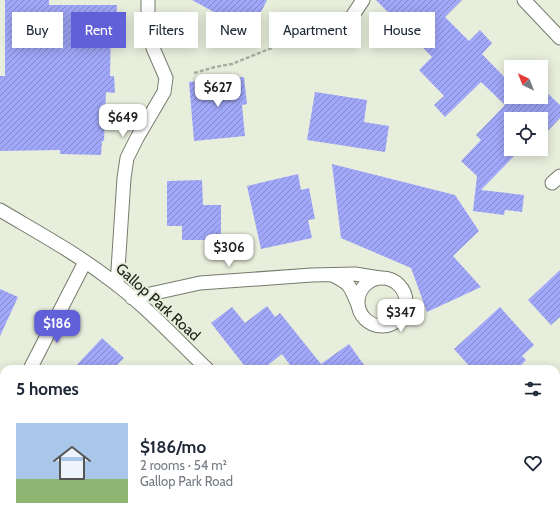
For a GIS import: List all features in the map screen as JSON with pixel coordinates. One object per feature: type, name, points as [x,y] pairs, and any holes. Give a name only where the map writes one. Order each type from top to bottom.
[{"type":"street","points":[[117,285],[124,178],[127,158],[136,138],[164,92],[166,78],[153,48],[148,28],[148,0]]},
{"type":"street","points":[[355,12],[363,0]]},
{"type":"street","points":[[524,0],[560,38]]},
{"type":"street","name":"Gallop Park Road","points":[[0,210],[60,244],[117,285],[203,365]]},
{"type":"street","points":[[32,365],[85,262]]},
{"type":"street","points":[[132,298],[200,283],[312,275],[355,274],[388,278],[396,281],[406,294],[407,304],[404,314],[396,321],[388,325],[376,325],[366,320],[351,288],[346,281],[329,275]]},
{"type":"street","points":[[358,305],[359,295],[363,287],[370,281],[380,278]]},
{"type":"path","points":[[194,73],[215,66],[232,64],[272,48]]},
{"type":"building","points":[[5,0],[49,0],[49,5],[117,5],[117,12],[71,12],[71,48],[111,48],[110,76],[114,76],[115,93],[106,92],[104,141],[102,141],[101,155],[60,154],[60,150],[0,151],[0,76],[5,76]]},
{"type":"building","points":[[192,0],[267,0],[261,12],[214,12]]},
{"type":"building","points":[[376,0],[462,0],[445,17],[469,41],[480,30],[492,43],[482,54],[504,77],[504,104],[548,104],[548,94],[560,105],[560,118],[548,131],[548,112],[504,112],[504,156],[514,156],[481,190],[524,195],[522,212],[505,210],[504,215],[473,211],[477,176],[461,161],[481,140],[476,135],[505,105],[481,82],[445,117],[434,105],[444,96],[419,70],[432,57],[423,48],[435,48],[435,12],[388,12]]},
{"type":"building","points":[[244,77],[247,104],[242,105],[245,136],[194,141],[189,82]]},
{"type":"building","points":[[315,92],[367,100],[364,122],[389,126],[385,152],[307,140]]},
{"type":"building","points":[[332,164],[455,195],[479,231],[453,256],[481,287],[427,312],[411,268],[341,238]]},
{"type":"building","points":[[298,174],[301,190],[309,188],[315,219],[308,220],[312,238],[261,249],[247,186]]},
{"type":"building","points":[[202,180],[203,205],[221,205],[221,240],[182,240],[182,226],[167,226],[167,181]]},
{"type":"building","points":[[560,270],[560,317],[551,325],[528,300]]},
{"type":"building","points":[[0,289],[18,297],[0,336]]},
{"type":"building","points":[[267,306],[275,317],[280,313],[321,364],[349,344],[364,365],[290,365],[282,354],[268,365],[244,365],[211,323],[232,307],[245,323]]},
{"type":"building","points":[[500,307],[534,345],[522,356],[526,360],[521,365],[468,365],[454,349]]},
{"type":"building","points":[[102,338],[124,358],[117,365],[77,365]]}]
